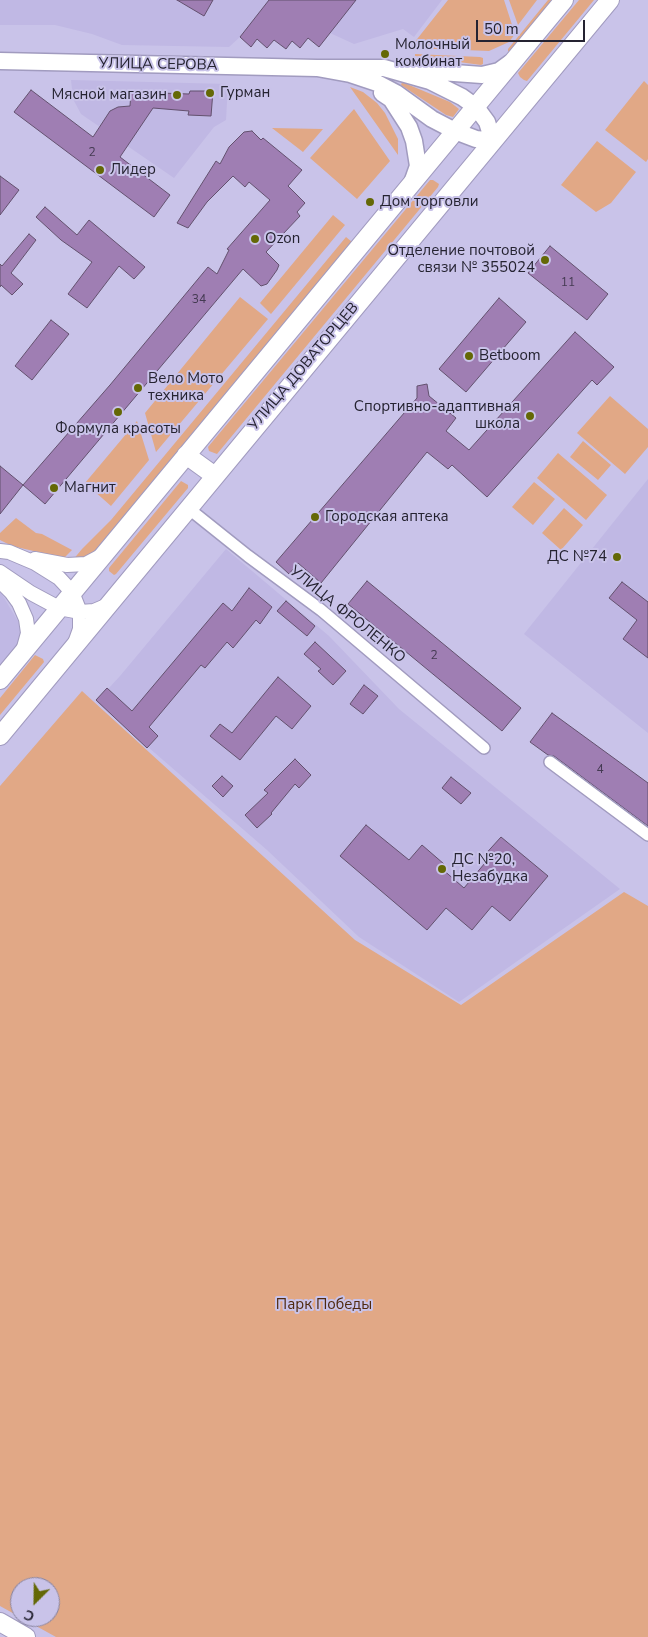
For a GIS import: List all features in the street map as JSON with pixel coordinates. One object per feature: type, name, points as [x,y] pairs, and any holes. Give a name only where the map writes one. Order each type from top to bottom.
[{"type":"main road","points":[[0,680],[564,0]]},
{"type":"main road","name":"УЛИЦА ДОВАТОРЦЕВ","points":[[0,736],[610,0]]},
{"type":"main road","name":"УЛИЦА СЕРОВА","points":[[0,61],[384,68],[482,75],[500,71],[514,60]]},
{"type":"main road","name":"УЛИЦА СЕРОВА","points":[[317,68],[350,74],[376,83],[396,93],[432,120],[476,139],[493,141],[487,122],[476,107],[462,97],[430,81],[384,68]]},
{"type":"main road","name":"УЛИЦА СЕРОВА","points":[[350,74],[391,99],[405,119],[414,141],[418,166],[412,183]]},
{"type":"main road","points":[[186,455],[214,476]]},
{"type":"main road","points":[[0,1622],[26,1637]]},
{"type":"street","name":"УЛИЦА ФРОЛЕНКО","points":[[188,508],[248,556],[321,610],[484,748]]},
{"type":"street","points":[[5,552],[67,565],[86,564],[104,554]]},
{"type":"street","points":[[5,552],[35,563],[59,578],[72,592],[80,612],[80,628],[73,646]]},
{"type":"street","points":[[0,572],[31,593],[59,608],[80,612],[94,611],[108,604]]},
{"type":"street","points":[[0,581],[19,603],[26,618],[28,633],[23,652]]},
{"type":"street","points":[[550,762],[648,835]]},
{"type":"shaded area","points":[[0,0],[442,0],[414,37],[403,29],[354,44],[330,33],[308,38],[300,48],[292,41],[286,49],[274,40],[267,48],[257,39],[251,47],[240,37],[229,47],[122,45],[92,34],[55,25],[0,25]]},
{"type":"shaded area","points":[[71,80],[228,84],[226,120],[214,127],[174,178],[81,114],[73,99]]},
{"type":"shaded area","name":"ДС №74","points":[[648,479],[648,733],[524,634]]},
{"type":"shaded area","points":[[226,549],[329,636],[399,709],[620,889],[459,1002],[359,937],[267,850],[96,702]]},
{"type":"shaded area","points":[[0,591],[19,623],[22,635],[20,644],[0,672]]},
{"type":"green space","points":[[448,0],[504,0],[515,34],[509,42],[489,51],[410,48]]},
{"type":"green space","points":[[509,0],[537,0],[518,25]]},
{"type":"green space","points":[[548,0],[557,0],[513,54],[508,51],[508,49]]},
{"type":"green space","points":[[579,0],[594,0],[527,81],[524,80],[518,73]]},
{"type":"green space","points":[[415,54],[480,57],[483,58],[483,64],[415,56]]},
{"type":"green space","points":[[644,81],[648,85],[648,159],[646,162],[605,130]]},
{"type":"green space","points":[[402,82],[450,102],[459,109],[453,117],[446,115],[401,85]]},
{"type":"green space","points":[[350,87],[363,92],[377,103],[385,113],[398,139],[398,155]]},
{"type":"green space","points":[[354,109],[390,161],[357,199],[310,158]]},
{"type":"green space","points":[[272,128],[323,129],[303,152]]},
{"type":"green space","points":[[597,141],[636,172],[611,203],[596,212],[561,185]]},
{"type":"green space","points":[[430,180],[439,184],[438,187],[217,454],[209,451],[208,447]]},
{"type":"green space","points":[[333,215],[345,225],[271,314],[260,303]]},
{"type":"green space","points":[[346,237],[352,242],[102,546],[84,560],[72,561],[111,520]]},
{"type":"green space","points":[[240,297],[268,319],[156,452],[145,413]]},
{"type":"green space","points":[[610,396],[648,429],[648,447],[625,474],[577,433]]},
{"type":"green space","points":[[137,421],[149,460],[111,506],[85,483]]},
{"type":"green space","points":[[583,441],[611,465],[598,480],[570,457]]},
{"type":"green space","points":[[558,453],[607,495],[586,520],[537,478]]},
{"type":"green space","points":[[181,481],[188,485],[188,488],[114,575],[109,571],[109,568]]},
{"type":"green space","points":[[534,482],[555,499],[533,525],[512,507]]},
{"type":"green space","points":[[564,508],[583,525],[561,550],[542,533]]},
{"type":"green space","points":[[16,518],[36,533],[42,534],[72,550],[64,558],[12,546],[0,540],[0,533]]},
{"type":"green space","points":[[35,655],[43,659],[44,662],[0,715],[0,698]]},
{"type":"green space","name":"Парк Победы","points":[[82,691],[355,940],[461,1005],[624,892],[648,906],[648,1637],[56,1637],[38,1627],[60,1627],[60,1577],[10,1577],[10,1612],[0,1606],[0,786]]},
{"type":"building","points":[[177,0],[213,0],[204,16]]},
{"type":"building","points":[[269,0],[356,0],[319,47],[308,38],[300,48],[292,41],[286,49],[274,40],[267,48],[257,39],[251,47],[240,37]]},
{"type":"building","points":[[31,90],[93,137],[110,111],[118,107],[130,106],[131,92],[189,94],[190,91],[213,91],[211,116],[188,115],[189,111],[153,108],[120,157],[170,195],[154,217],[14,112]]},
{"type":"building","points":[[252,131],[261,140],[263,138],[302,170],[288,186],[305,203],[297,212],[300,216],[266,252],[279,265],[277,270],[267,284],[261,286],[243,269],[45,504],[23,485],[110,385],[208,267],[217,274],[229,250],[227,249],[270,200],[249,182],[245,187],[233,176],[207,202],[188,228],[177,223],[216,161],[220,164],[229,147],[244,132]]},
{"type":"building","points":[[0,176],[19,190],[0,215]]},
{"type":"building","points":[[45,207],[77,235],[89,220],[145,267],[134,279],[119,266],[87,308],[68,294],[92,262],[61,240],[36,217]]},
{"type":"building","points":[[29,234],[36,240],[11,273],[23,284],[12,295],[1,285],[0,287],[0,264],[2,266]]},
{"type":"building","points":[[550,246],[608,294],[587,320],[528,273]]},
{"type":"building","points":[[499,298],[526,322],[466,392],[439,369]]},
{"type":"building","points":[[51,320],[69,334],[32,380],[15,366]]},
{"type":"building","points":[[575,332],[614,367],[597,385],[592,380],[487,497],[452,465],[448,469],[427,452],[321,583],[298,563],[289,574],[276,562],[417,398],[417,386],[427,384],[429,396],[456,418],[446,431],[469,450]]},
{"type":"building","points":[[0,466],[23,485],[0,514]]},
{"type":"building","points":[[367,581],[521,708],[502,731],[348,604]]},
{"type":"building","points":[[622,582],[648,602],[648,658],[623,639],[637,620],[609,598]]},
{"type":"building","points":[[249,588],[272,607],[260,624],[256,620],[233,648],[227,642],[205,668],[201,665],[149,727],[158,736],[147,748],[96,700],[107,688],[132,711],[223,603],[232,611]]},
{"type":"building","points":[[286,601],[315,626],[307,636],[277,611]]},
{"type":"building","points":[[315,642],[346,671],[333,685],[318,671],[321,669],[304,654]]},
{"type":"building","points":[[278,677],[311,706],[292,729],[276,716],[240,760],[210,736],[220,724],[232,733]]},
{"type":"building","points":[[364,685],[378,696],[363,714],[350,704]]},
{"type":"building","points":[[552,713],[648,783],[648,826],[554,756],[548,755],[530,742]]},
{"type":"building","points":[[295,759],[311,775],[299,788],[295,784],[272,814],[257,828],[245,815],[268,793],[264,790]]},
{"type":"building","points":[[222,776],[233,786],[223,797],[212,786]]},
{"type":"building","points":[[451,777],[471,793],[461,804],[442,788]]},
{"type":"building","points":[[366,825],[409,860],[422,845],[444,864],[441,868],[464,888],[485,863],[481,859],[501,837],[548,876],[510,921],[492,906],[472,930],[446,908],[427,930],[340,856]]},
{"type":"place","name":"Молочный комбинат","points":[[385,54]]},
{"type":"place","name":"Гурман","points":[[210,93]]},
{"type":"place","name":"Мясной магазин","points":[[177,95]]},
{"type":"place","name":"Лидер","points":[[100,170]]},
{"type":"place","name":"Дом торговли","points":[[370,202]]},
{"type":"place","name":"Ozon","points":[[255,239]]},
{"type":"place","name":"Отделение почтовой связи № 355024","points":[[545,260]]},
{"type":"place","name":"Betboom","points":[[469,356]]},
{"type":"place","name":"Вело Мото техника","points":[[138,388]]},
{"type":"place","name":"Формула красоты","points":[[118,412]]},
{"type":"place","name":"Спортивно-адаптивная школа","points":[[530,416]]},
{"type":"place","name":"Магнит","points":[[54,488]]},
{"type":"place","name":"Городская аптека","points":[[315,517]]},
{"type":"place","name":"ДС №74","points":[[617,557]]},
{"type":"place","name":"ДС №20, Незабудка","points":[[442,869]]}]
